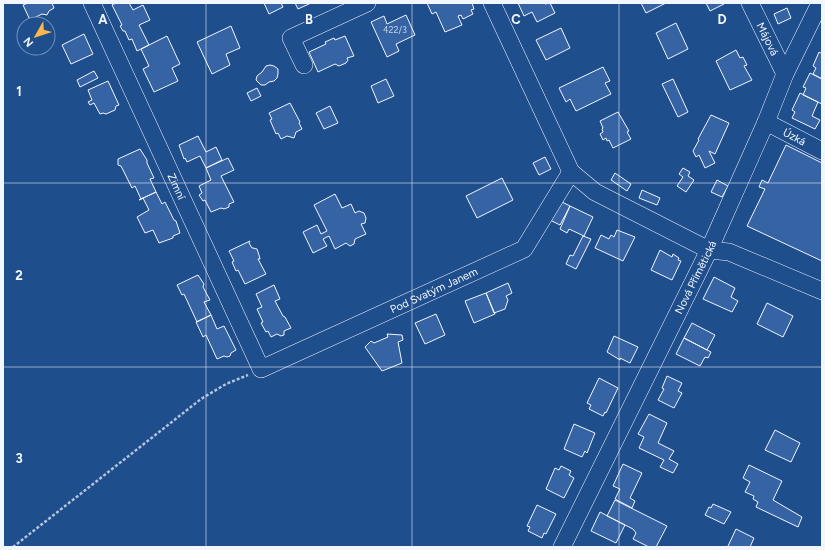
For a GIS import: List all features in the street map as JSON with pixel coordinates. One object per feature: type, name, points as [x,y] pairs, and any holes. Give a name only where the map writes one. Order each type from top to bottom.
[{"type":"street","name":"Zimní","points":[[92,3],[262,369]]},
{"type":"street","points":[[304,65],[291,38],[367,3]]},
{"type":"street","points":[[492,3],[571,172],[596,192],[709,250],[729,252],[822,291]]},
{"type":"street","name":"Májová","points":[[750,3],[785,74]]},
{"type":"street","name":"Nová Přímětická","points":[[562,547],[709,250],[766,122],[785,74],[820,3]]},
{"type":"street","name":"Úzká","points":[[766,122],[822,151]]},
{"type":"street","name":"Pod Svatým Janem","points":[[262,369],[524,249],[571,172]]},
{"type":"path","points":[[13,547],[201,398],[226,384],[262,369]]},
{"type":"building","points":[[28,3],[52,3],[54,8],[49,11],[47,15],[42,14],[38,16],[28,16],[23,5]]},
{"type":"building","points":[[116,3],[129,3],[133,10],[143,5],[150,20],[139,25],[149,45],[137,51],[132,39],[129,40],[125,31],[123,31],[120,26],[122,25],[112,5]]},
{"type":"building","points":[[264,3],[281,3],[283,7],[269,14]]},
{"type":"building","points":[[295,3],[311,3],[298,9]]},
{"type":"building","points":[[427,3],[472,3],[474,9],[471,10],[473,14],[463,19],[461,15],[458,16],[462,25],[445,32],[436,12],[432,14]]},
{"type":"building","points":[[518,3],[550,3],[555,13],[537,22],[532,12],[524,16]]},
{"type":"building","points":[[641,3],[666,3],[646,13]]},
{"type":"building","points":[[706,3],[724,3],[724,4],[710,11]]},
{"type":"building","points":[[787,8],[791,18],[778,24],[774,14]]},
{"type":"building","points":[[406,15],[415,35],[396,44],[399,51],[387,57],[371,22],[384,16],[387,24]]},
{"type":"building","points":[[676,23],[688,49],[668,59],[656,33]]},
{"type":"building","points":[[231,26],[240,48],[226,54],[230,65],[212,74],[197,42]]},
{"type":"building","points":[[561,28],[570,48],[546,60],[536,40]]},
{"type":"building","points":[[84,34],[93,54],[71,64],[62,45]]},
{"type":"building","points":[[167,36],[180,64],[172,68],[178,81],[154,92],[143,69],[149,66],[141,49]]},
{"type":"building","points":[[345,36],[354,56],[347,58],[348,60],[346,63],[339,66],[335,64],[318,72],[309,52],[326,44],[325,42],[334,38],[335,40]]},
{"type":"building","points":[[736,50],[740,58],[743,57],[747,65],[744,66],[752,80],[730,90],[716,61]]},
{"type":"building","points":[[819,52],[822,54],[822,79],[813,74],[816,68],[813,66]]},
{"type":"building","points":[[270,65],[278,69],[277,78],[265,85],[261,85],[256,80],[257,76],[266,66]]},
{"type":"building","points":[[603,67],[610,81],[605,83],[611,94],[576,111],[570,99],[566,102],[559,88]]},
{"type":"building","points":[[94,71],[98,78],[80,87],[77,80]]},
{"type":"building","points":[[810,73],[822,79],[822,104],[803,95],[806,88],[803,87]]},
{"type":"building","points":[[386,79],[394,96],[378,103],[371,86]]},
{"type":"building","points":[[673,79],[688,112],[678,117],[662,84]]},
{"type":"building","points":[[108,81],[119,105],[116,106],[115,110],[106,114],[100,114],[94,103],[90,105],[88,102],[92,100],[88,90]]},
{"type":"building","points":[[257,88],[261,96],[251,101],[247,93]]},
{"type":"building","points":[[800,93],[818,102],[812,116],[820,120],[815,129],[792,118],[795,112],[792,110]]},
{"type":"building","points":[[290,103],[302,129],[296,132],[294,138],[287,136],[281,139],[278,133],[276,134],[270,120],[272,119],[269,113]]},
{"type":"building","points":[[330,106],[338,123],[324,129],[316,113]]},
{"type":"building","points":[[618,112],[629,131],[627,132],[631,139],[613,148],[609,140],[607,141],[606,138],[603,140],[600,134],[603,132],[603,128],[600,121]]},
{"type":"building","points":[[711,115],[729,123],[715,154],[709,151],[715,163],[705,168],[699,155],[696,157],[693,151]]},
{"type":"building","points":[[198,136],[206,152],[216,147],[222,160],[206,168],[200,156],[187,162],[185,158],[184,159],[179,145]]},
{"type":"building","points":[[786,145],[822,163],[822,261],[747,226],[765,189],[759,187],[762,180],[768,183]]},
{"type":"building","points":[[140,149],[147,160],[154,178],[150,179],[156,192],[141,199],[135,186],[132,188],[121,166],[118,165],[118,159]]},
{"type":"building","points":[[545,157],[551,169],[539,175],[533,163]]},
{"type":"building","points":[[228,158],[234,170],[221,176],[234,202],[229,204],[229,207],[211,212],[205,200],[203,201],[199,195],[202,193],[199,186],[211,180],[206,168]]},
{"type":"building","points":[[683,168],[690,172],[688,176],[694,180],[686,192],[677,186],[683,177],[679,174]]},
{"type":"building","points":[[615,173],[631,184],[627,191],[611,180]]},
{"type":"building","points":[[502,178],[513,200],[477,218],[466,196]]},
{"type":"building","points":[[717,180],[728,186],[722,197],[711,192]]},
{"type":"building","points":[[642,190],[660,198],[657,205],[639,198]]},
{"type":"building","points":[[156,192],[162,204],[165,202],[174,220],[176,221],[180,233],[173,236],[173,238],[159,243],[153,230],[145,233],[137,217],[149,210],[143,198]]},
{"type":"building","points":[[335,194],[342,208],[351,204],[355,213],[359,211],[364,213],[366,218],[365,223],[361,224],[366,234],[355,239],[354,244],[350,246],[346,243],[335,249],[329,236],[323,239],[327,246],[313,253],[303,232],[317,225],[321,234],[327,231],[314,205]]},
{"type":"building","points":[[560,201],[570,206],[560,225],[550,220]]},
{"type":"building","points":[[570,206],[593,217],[584,236],[569,229],[567,233],[560,229]]},
{"type":"building","points":[[617,230],[635,237],[623,261],[595,248],[601,235],[609,239],[611,235],[614,237]]},
{"type":"building","points":[[583,236],[591,239],[576,269],[566,264],[570,255],[573,256]]},
{"type":"building","points":[[250,241],[249,243],[252,248],[257,249],[260,259],[258,259],[266,274],[245,284],[238,270],[236,271],[232,262],[234,261],[229,251]]},
{"type":"building","points":[[660,250],[672,257],[673,254],[679,258],[678,260],[681,261],[672,280],[651,270]]},
{"type":"building","points":[[198,275],[204,284],[203,287],[210,300],[204,302],[211,315],[197,322],[184,294],[182,295],[177,285]]},
{"type":"building","points":[[714,277],[735,288],[731,297],[738,301],[732,312],[703,299]]},
{"type":"building","points":[[508,283],[512,293],[506,296],[508,300],[505,309],[494,313],[486,293]]},
{"type":"building","points":[[274,285],[280,299],[275,301],[291,328],[284,331],[284,335],[281,336],[277,334],[271,337],[261,323],[263,322],[257,309],[262,307],[256,294]]},
{"type":"building","points":[[486,293],[495,314],[474,323],[465,301]]},
{"type":"building","points":[[767,303],[793,316],[783,337],[757,324]]},
{"type":"building","points":[[436,314],[445,335],[425,344],[415,323]]},
{"type":"building","points":[[211,315],[217,329],[224,326],[236,350],[231,353],[230,356],[224,356],[217,359],[206,335],[203,337],[196,322]]},
{"type":"building","points":[[692,323],[715,335],[707,350],[684,338]]},
{"type":"building","points":[[387,334],[402,335],[403,340],[398,342],[402,363],[382,371],[365,347],[371,341],[374,343],[388,337]]},
{"type":"building","points":[[614,336],[638,347],[630,363],[620,358],[620,360],[607,352]]},
{"type":"building","points":[[684,338],[711,352],[708,358],[705,357],[700,366],[676,354]]},
{"type":"building","points":[[667,376],[682,383],[678,391],[682,393],[674,408],[658,400],[664,389],[662,388]]},
{"type":"building","points":[[599,378],[618,388],[606,413],[605,412],[603,416],[589,409],[591,405],[587,403]]},
{"type":"building","points":[[649,414],[667,423],[658,443],[674,451],[669,459],[678,464],[673,473],[660,467],[664,460],[639,448],[644,437],[638,434]]},
{"type":"building","points":[[574,424],[595,433],[587,453],[585,451],[582,457],[564,449]]},
{"type":"building","points":[[775,430],[800,443],[791,462],[765,450]]},
{"type":"building","points":[[623,464],[642,473],[630,498],[635,501],[632,508],[615,499],[620,489],[613,486]]},
{"type":"building","points":[[749,465],[782,481],[773,500],[802,517],[798,527],[756,507],[758,502],[753,499],[754,496],[745,492],[750,482],[743,478]]},
{"type":"building","points":[[561,466],[571,471],[569,475],[574,478],[564,498],[546,489],[555,468],[559,470]]},
{"type":"building","points":[[615,500],[667,526],[656,547],[649,547],[633,539],[636,533],[633,529],[607,516]]},
{"type":"building","points":[[713,504],[731,512],[724,524],[705,515],[709,507],[711,508]]},
{"type":"building","points":[[537,505],[556,514],[546,534],[544,533],[542,538],[528,531],[530,527],[527,526]]},
{"type":"building","points":[[600,512],[625,525],[616,543],[591,531]]},
{"type":"building","points":[[736,529],[754,538],[750,547],[728,546]]}]
